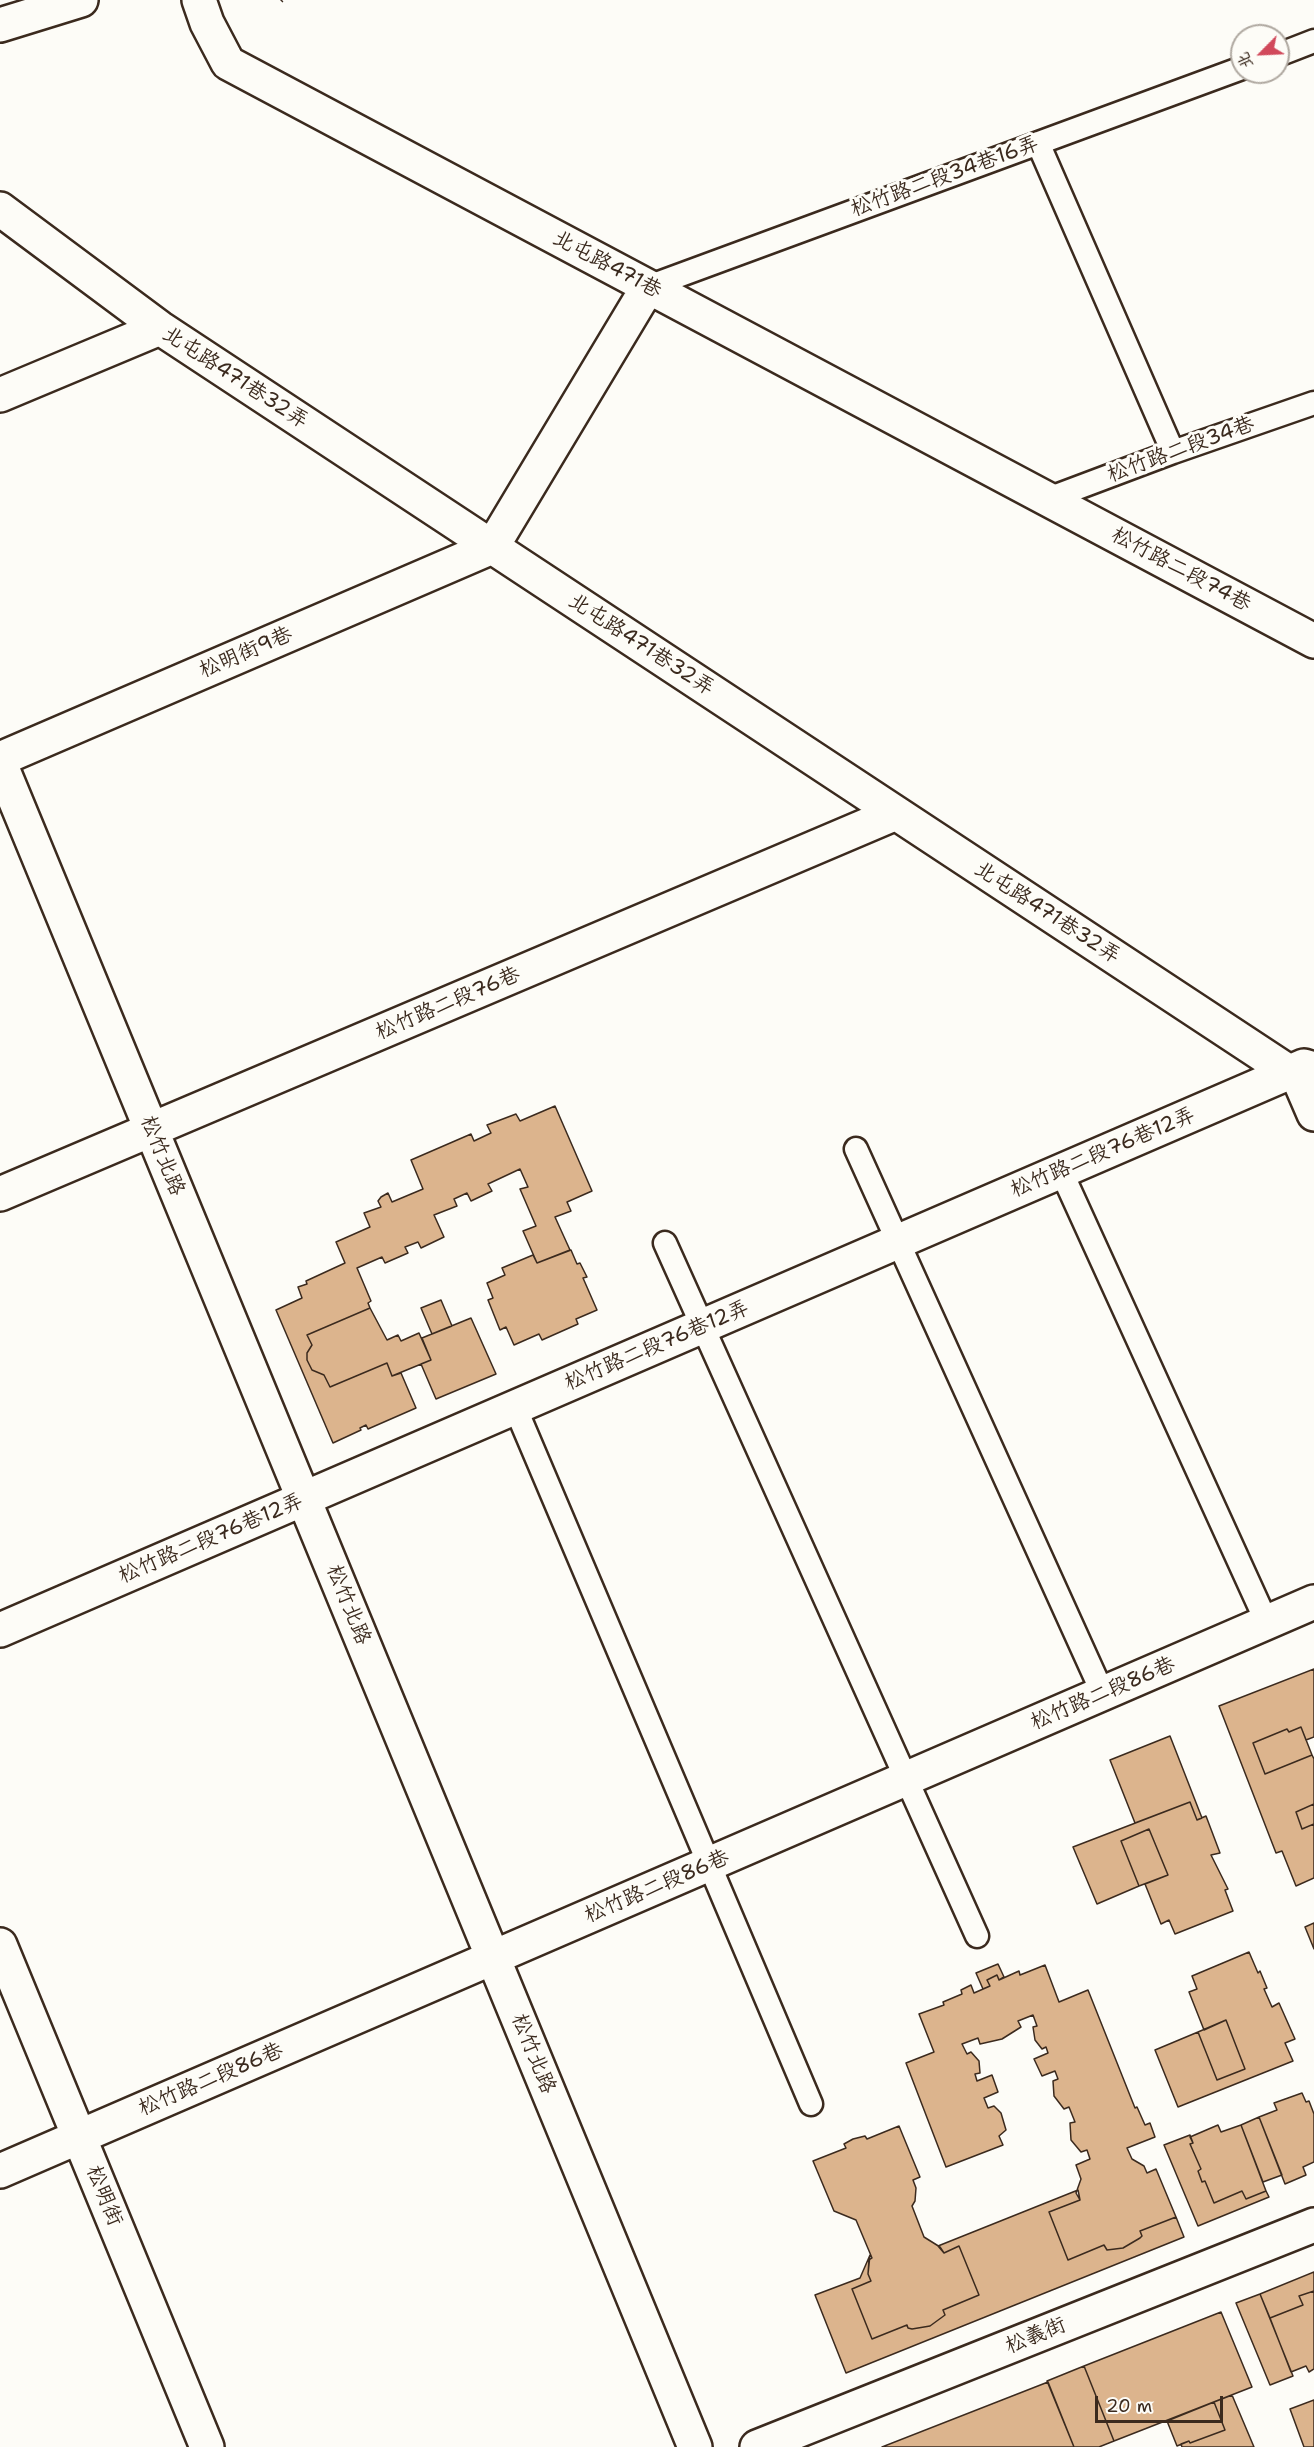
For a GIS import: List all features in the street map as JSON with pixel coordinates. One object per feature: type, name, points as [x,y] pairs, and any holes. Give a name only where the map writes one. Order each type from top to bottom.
[{"type":"street","points":[[0,25],[81,0]]},
{"type":"street","name":"北屯路471巷","points":[[199,0],[207,23],[228,63],[1048,500]]},
{"type":"street","name":"北屯路471巷32弄","points":[[0,209],[160,328],[896,813],[1303,1065]]},
{"type":"street","points":[[492,547],[648,287]]},
{"type":"street","points":[[0,395],[160,328]]},
{"type":"street","name":"松竹路二段74巷","points":[[1048,500],[1314,641]]},
{"type":"street","name":"松明街9巷","points":[[0,761],[492,547]]},
{"type":"street","name":"松竹北路","points":[[0,761],[695,2447]]},
{"type":"street","name":"松竹路二段76巷","points":[[0,1194],[896,813]]},
{"type":"street","points":[[1303,1065],[1314,1114]]},
{"type":"street","name":"松竹路二段76巷12弄","points":[[0,1630],[1303,1065]]},
{"type":"street","name":"松竹路二段86巷","points":[[0,2171],[1314,1602]]},
{"type":"street","name":"松明街","points":[[0,1945],[207,2447]]},
{"type":"street","name":"松義街","points":[[757,2447],[1314,2225]]},
{"type":"lane","points":[[1290,50],[1314,41]]},
{"type":"lane","name":"松竹路二段34巷16弄","points":[[648,287],[1230,72]]},
{"type":"lane","points":[[1038,143],[1173,452]]},
{"type":"lane","name":"松竹路二段34巷","points":[[1048,500],[1173,452],[1314,403]]},
{"type":"lane","points":[[856,1149],[1103,1694]]},
{"type":"lane","points":[[1061,1171],[1267,1623]]},
{"type":"lane","points":[[665,1243],[977,1936]]},
{"type":"lane","points":[[515,1407],[811,2104]]},
{"type":"building","points":[[555,1106],[592,1191],[567,1202],[571,1211],[555,1217],[570,1250],[537,1263],[523,1231],[536,1226],[520,1189],[528,1187],[520,1169],[488,1184],[492,1191],[471,1201],[467,1193],[454,1199],[457,1206],[434,1215],[444,1237],[421,1248],[418,1242],[405,1247],[408,1253],[385,1263],[382,1257],[357,1268],[371,1301],[368,1303],[370,1308],[307,1335],[312,1345],[307,1353],[307,1360],[312,1370],[324,1375],[330,1387],[387,1363],[392,1376],[401,1373],[416,1408],[368,1429],[366,1425],[360,1428],[361,1430],[333,1443],[276,1310],[302,1298],[298,1287],[307,1284],[306,1281],[345,1263],[336,1242],[370,1227],[364,1213],[381,1207],[378,1201],[381,1197],[388,1193],[392,1202],[423,1189],[411,1160],[471,1134],[474,1141],[491,1133],[487,1125],[516,1114],[520,1121]]},
{"type":"building","points":[[571,1250],[577,1264],[580,1263],[587,1277],[583,1278],[597,1310],[576,1319],[578,1324],[542,1340],[539,1334],[514,1345],[506,1327],[500,1330],[488,1300],[493,1298],[487,1283],[505,1275],[502,1268],[533,1255],[537,1263]]},
{"type":"building","points":[[441,1300],[452,1326],[432,1334],[421,1308]]},
{"type":"building","points":[[370,1308],[387,1340],[398,1335],[401,1341],[419,1333],[431,1360],[392,1376],[387,1363],[330,1387],[324,1375],[312,1370],[307,1360],[307,1353],[312,1345],[307,1335]]},
{"type":"building","points":[[471,1318],[496,1374],[436,1399],[421,1364],[431,1360],[422,1338]]},
{"type":"building","points":[[1314,1669],[1314,1737],[1306,1740],[1301,1727],[1289,1732],[1287,1729],[1253,1743],[1265,1774],[1312,1755],[1314,1759],[1314,1804],[1296,1812],[1302,1829],[1314,1824],[1314,1878],[1296,1886],[1282,1851],[1276,1853],[1219,1706]]},
{"type":"building","points":[[1301,1727],[1312,1755],[1265,1774],[1253,1743],[1287,1729],[1289,1732]]},
{"type":"building","points":[[1170,1736],[1202,1818],[1197,1820],[1190,1802],[1135,1823],[1110,1760]]},
{"type":"building","points":[[1190,1802],[1197,1820],[1206,1816],[1220,1853],[1211,1855],[1228,1889],[1225,1890],[1233,1911],[1175,1934],[1169,1920],[1161,1924],[1145,1884],[1168,1875],[1149,1829],[1121,1841],[1139,1886],[1097,1904],[1073,1847]]},
{"type":"building","points":[[1314,1804],[1314,1824],[1302,1829],[1296,1812]]},
{"type":"building","points":[[1149,1829],[1168,1875],[1139,1886],[1121,1841]]},
{"type":"building","points":[[1314,1923],[1314,1949],[1305,1927]]},
{"type":"building","points":[[1249,1952],[1258,1973],[1260,1971],[1267,1988],[1264,1989],[1272,2007],[1279,2003],[1295,2039],[1285,2043],[1293,2061],[1178,2107],[1155,2050],[1198,2032],[1217,2080],[1245,2069],[1226,2020],[1204,2030],[1189,1992],[1197,1989],[1192,1976]]},
{"type":"building","points":[[998,1964],[1004,1977],[999,1980],[997,1975],[987,1980],[990,1986],[983,1989],[976,1973]]},
{"type":"building","points":[[1045,1965],[1059,2002],[1088,1990],[1135,2108],[1137,2107],[1145,2125],[1150,2123],[1155,2137],[1127,2148],[1132,2159],[1144,2166],[1147,2173],[1156,2169],[1176,2217],[1140,2231],[1142,2236],[1140,2238],[1123,2248],[1107,2250],[1104,2245],[1068,2260],[1049,2212],[1080,2200],[1076,2193],[1081,2179],[1076,2165],[1090,2159],[1087,2150],[1081,2152],[1071,2140],[1070,2123],[1075,2122],[1069,2107],[1064,2109],[1054,2096],[1053,2081],[1058,2079],[1055,2071],[1042,2076],[1034,2059],[1048,2053],[1046,2047],[1042,2049],[1035,2040],[1033,2027],[1037,2026],[1033,2015],[1018,2021],[1021,2027],[1002,2039],[980,2044],[978,2038],[962,2044],[967,2054],[971,2052],[979,2061],[980,2073],[975,2074],[977,2081],[992,2075],[998,2092],[984,2098],[988,2108],[994,2106],[1001,2113],[1006,2130],[999,2136],[1003,2145],[946,2167],[906,2063],[934,2052],[919,2014],[944,2005],[943,2002],[962,1994],[961,1990],[971,1985],[974,1993],[990,1986],[987,1980],[997,1975],[999,1980],[1019,1971],[1020,1975]]},
{"type":"building","points":[[1226,2020],[1245,2069],[1217,2080],[1198,2032]]},
{"type":"building","points":[[1302,2093],[1306,2102],[1309,2101],[1314,2114],[1314,2162],[1303,2167],[1306,2175],[1285,2184],[1259,2117],[1277,2110],[1274,2103]]},
{"type":"building","points":[[1259,2117],[1282,2175],[1263,2182],[1241,2125]]},
{"type":"building","points":[[1218,2125],[1221,2132],[1241,2125],[1266,2191],[1246,2199],[1242,2191],[1214,2203],[1198,2171],[1201,2169],[1190,2144],[1193,2143],[1190,2137]]},
{"type":"building","points":[[899,2126],[920,2177],[913,2180],[916,2188],[915,2201],[912,2206],[924,2237],[940,2247],[944,2253],[959,2246],[979,2295],[943,2310],[945,2315],[930,2326],[912,2329],[907,2325],[872,2339],[852,2289],[871,2281],[868,2274],[869,2260],[872,2258],[856,2220],[834,2211],[813,2161],[846,2148],[844,2144],[853,2139],[865,2136],[867,2139]]},
{"type":"building","points":[[1190,2135],[1193,2143],[1190,2144],[1201,2169],[1198,2171],[1214,2203],[1242,2191],[1246,2199],[1266,2191],[1269,2197],[1198,2226],[1164,2145]]},
{"type":"building","points":[[1078,2190],[1080,2200],[1049,2212],[1068,2260],[1104,2245],[1107,2250],[1123,2248],[1142,2236],[1140,2231],[1176,2217],[1184,2237],[846,2373],[815,2295],[860,2278],[870,2255],[868,2274],[871,2281],[852,2289],[872,2339],[907,2325],[912,2329],[930,2326],[945,2315],[943,2310],[979,2295],[959,2246],[944,2253],[938,2246]]},
{"type":"building","points":[[1314,2272],[1314,2291],[1299,2296],[1303,2305],[1270,2318],[1260,2294]]},
{"type":"building","points":[[1314,2291],[1314,2369],[1309,2372],[1306,2366],[1291,2372],[1270,2318],[1303,2305],[1299,2296]]},
{"type":"building","points":[[1260,2294],[1293,2376],[1270,2385],[1236,2303]]},
{"type":"building","points":[[1221,2312],[1252,2387],[1114,2441],[1084,2366]]},
{"type":"building","points":[[1084,2366],[1114,2441],[1099,2447],[1074,2447],[1047,2381]]},
{"type":"building","points":[[1048,2382],[1074,2447],[882,2447]]},
{"type":"building","points":[[1232,2395],[1254,2447],[1182,2447],[1181,2444],[1225,2430],[1214,2402]]},
{"type":"building","points":[[1314,2400],[1314,2447],[1304,2447],[1290,2409]]},
{"type":"building","points":[[1214,2402],[1225,2430],[1177,2446],[1167,2421]]}]
